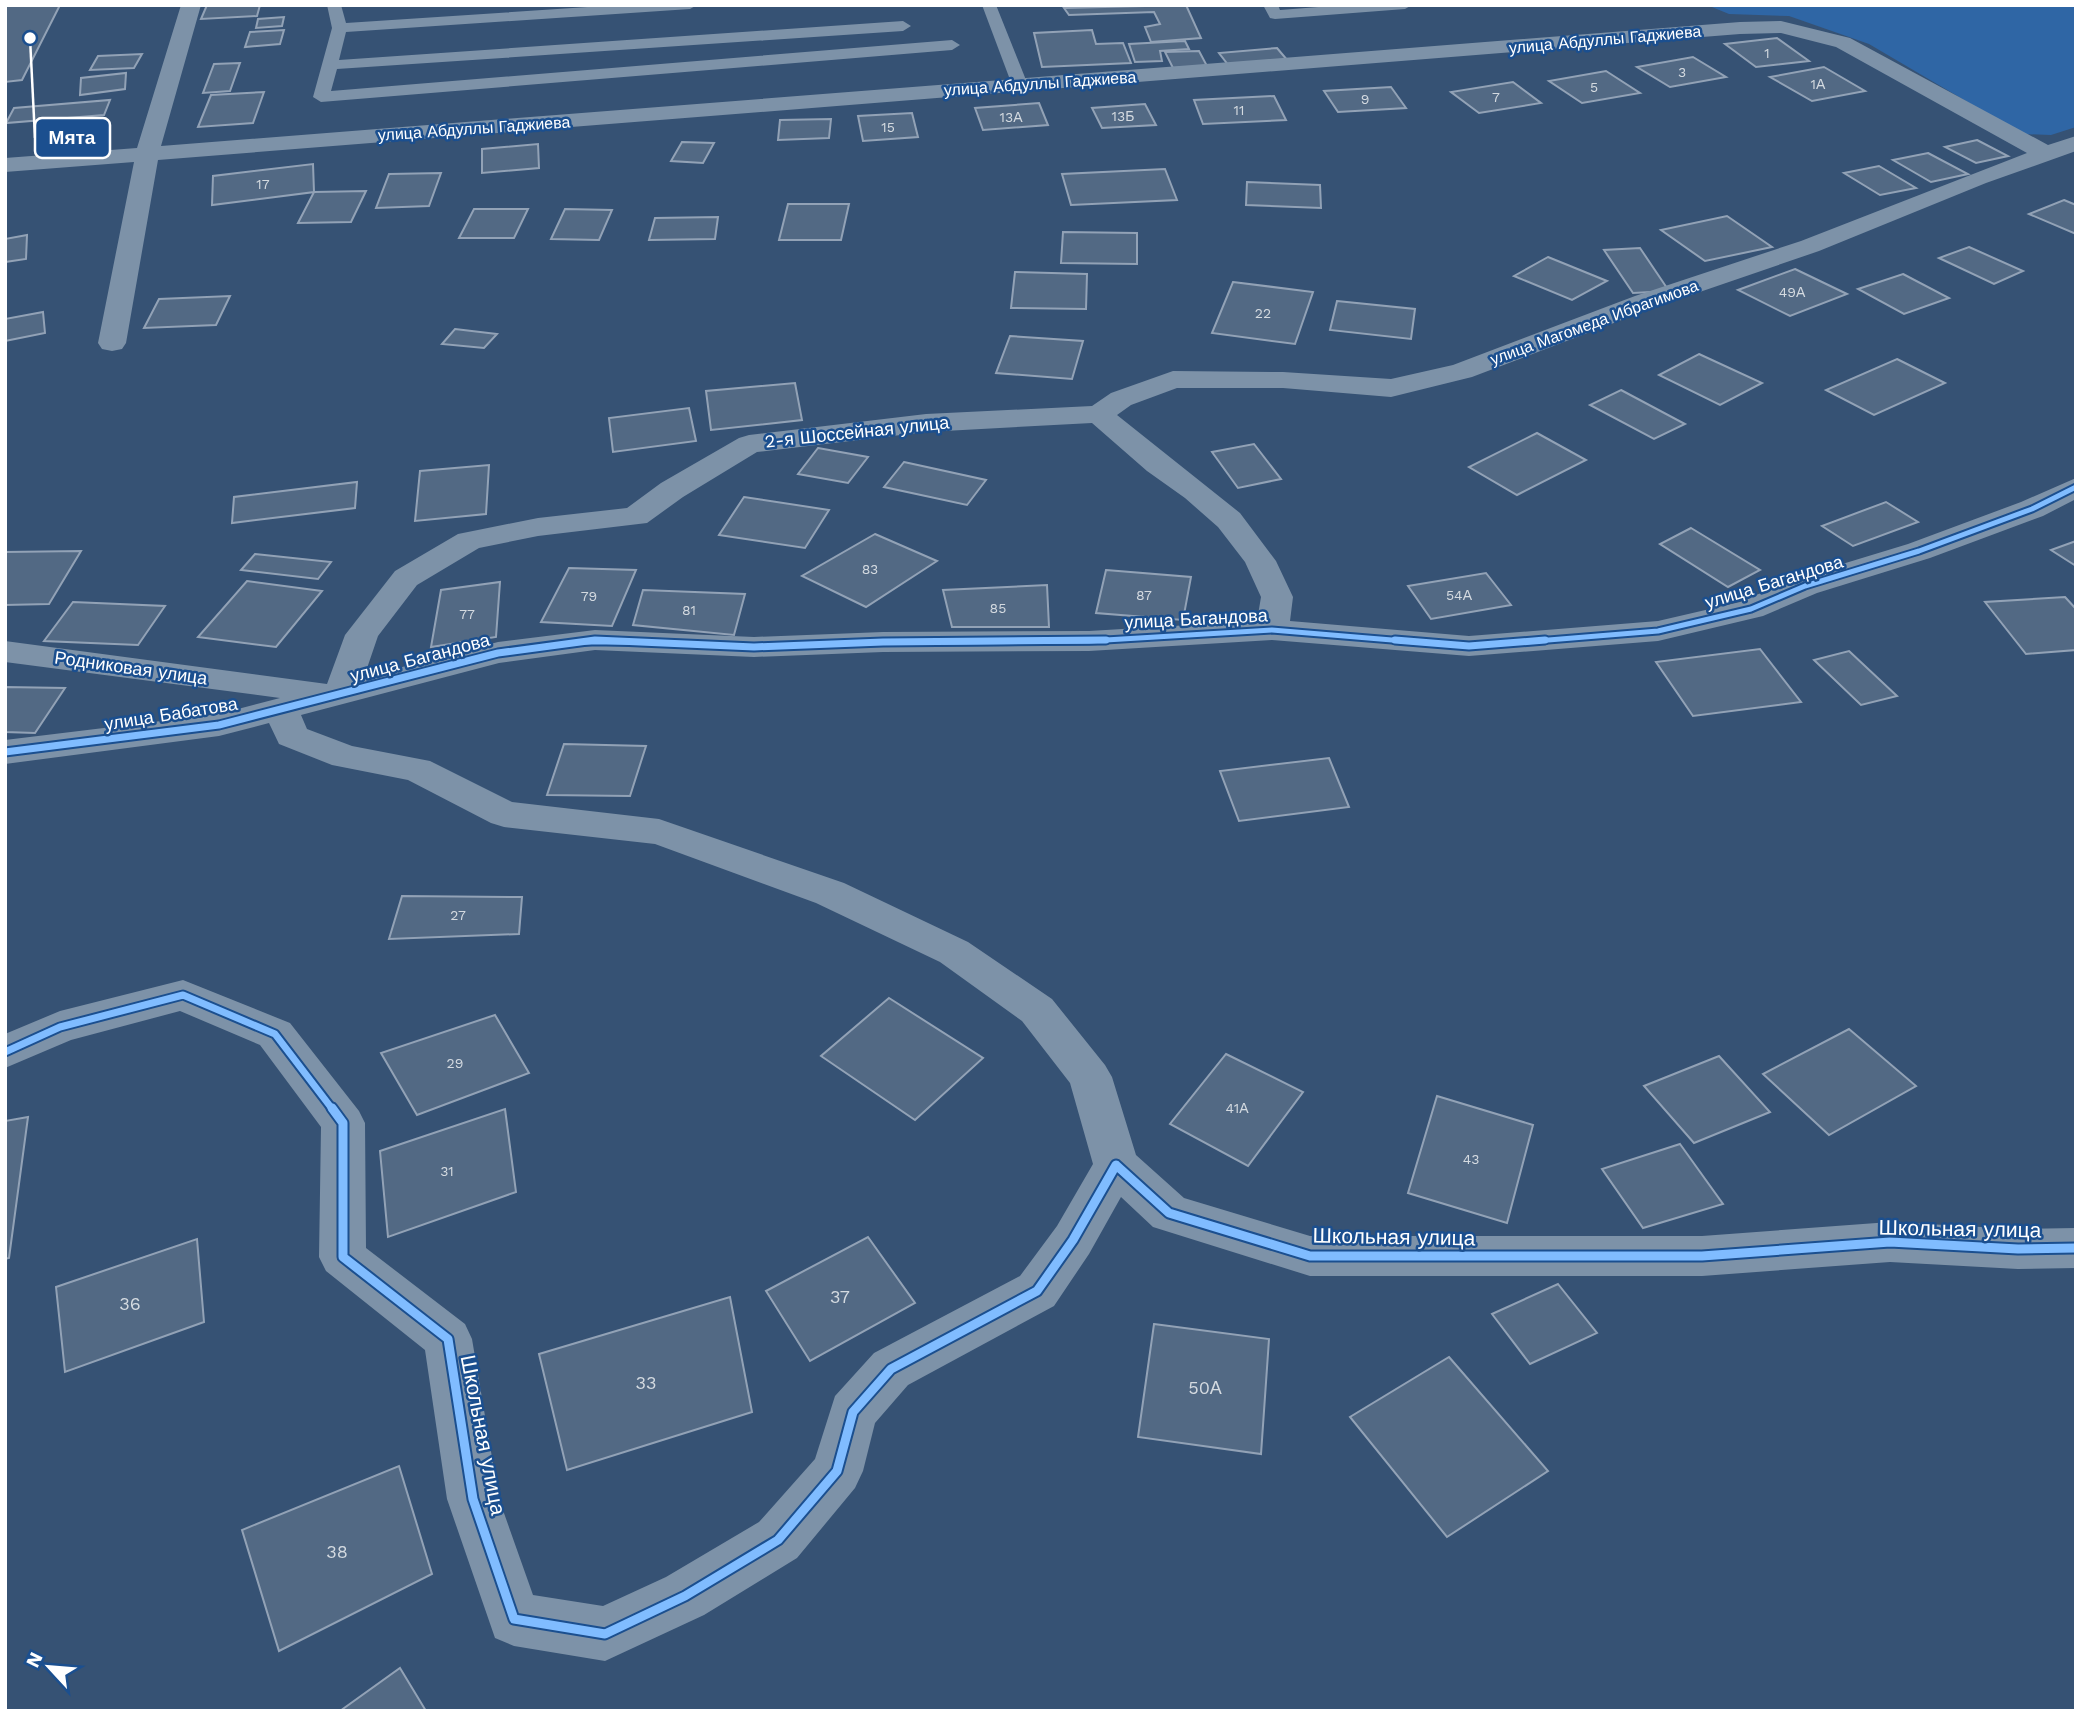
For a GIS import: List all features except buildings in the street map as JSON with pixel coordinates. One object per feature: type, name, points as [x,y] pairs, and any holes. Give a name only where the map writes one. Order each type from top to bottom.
[{"type":"street","points":[[112,343],[147,153],[191,5]]},
{"type":"street","name":"улица Абдуллы Гаджиева","points":[[5,165],[1740,28],[1781,27],[1843,42],[2045,153]]},
{"type":"street","name":"улица Магомеда Ибрагимова","points":[[1099,414],[1121,399],[1173,379],[1283,380],[1391,388],[1462,371],[1644,302],[1810,246],[2076,143]]},
{"type":"street","points":[[1099,414],[1158,466],[1196,491],[1229,520],[1260,561],[1276,597],[1272,630]]},
{"type":"street","name":"2-я Шоссейная улица","points":[[340,695],[362,635],[406,578],[469,541],[538,527],[636,516],[672,490],[749,444],[926,423],[1099,414]]},
{"type":"street","name":"улица Багандова","points":[[340,695],[498,653],[595,640],[754,647],[883,642],[1089,641],[1272,630],[1469,646],[1658,631],[1751,609],[1805,586],[1919,551],[2032,509],[2076,487]]},
{"type":"street","name":"Родниковая улица","points":[[5,651],[340,695]]},
{"type":"street","name":"улица Бабатова","points":[[5,752],[219,725],[340,695]]},
{"type":"street","points":[[281,709],[292,736],[345,757],[416,770],[504,814],[659,832],[830,893],[954,952],[1037,1010],[1090,1077],[1116,1165]]},
{"type":"street","name":"Школьная улица","points":[[5,1052],[60,1027],[183,995],[275,1034],[343,1124],[343,1257],[447,1339],[472,1499],[514,1619],[605,1634],[685,1596],[778,1539],[837,1471],[853,1412],[891,1369],[1037,1290],[1073,1240],[1116,1165],[1169,1213],[1310,1256],[1702,1256],[1890,1242],[2018,1249],[2076,1248]]},
{"type":"lane","points":[[334,5],[340,28],[321,97],[952,45]]},
{"type":"lane","points":[[340,28],[690,5]]},
{"type":"lane","points":[[989,5],[1020,85]]},
{"type":"lane","points":[[1270,5],[1275,15],[1405,5]]},
{"type":"lane","points":[[330,65],[903,26]]},
{"type":"shaded area","points":[[1707,5],[2076,5],[2076,127],[2051,135],[2022,134],[1869,44],[1789,16],[1729,14]]},
{"type":"cycle path","points":[[5,752],[219,725],[498,653],[595,640],[754,647],[883,642],[1089,641],[1272,630],[1469,646],[1658,631],[1751,609],[1805,586],[1919,551],[2032,509],[2076,487]]},
{"type":"cycle path","points":[[5,1052],[60,1027],[183,995],[275,1034],[343,1123],[343,1257],[448,1339],[473,1499],[514,1619],[605,1634],[685,1596],[778,1540],[837,1471],[853,1412],[891,1369],[1037,1291],[1073,1240],[1116,1165],[1169,1213],[1310,1256],[1702,1256],[1890,1242],[2018,1249],[2076,1248]]},
{"type":"place","name":"Мята","points":[[30,38]]}]
